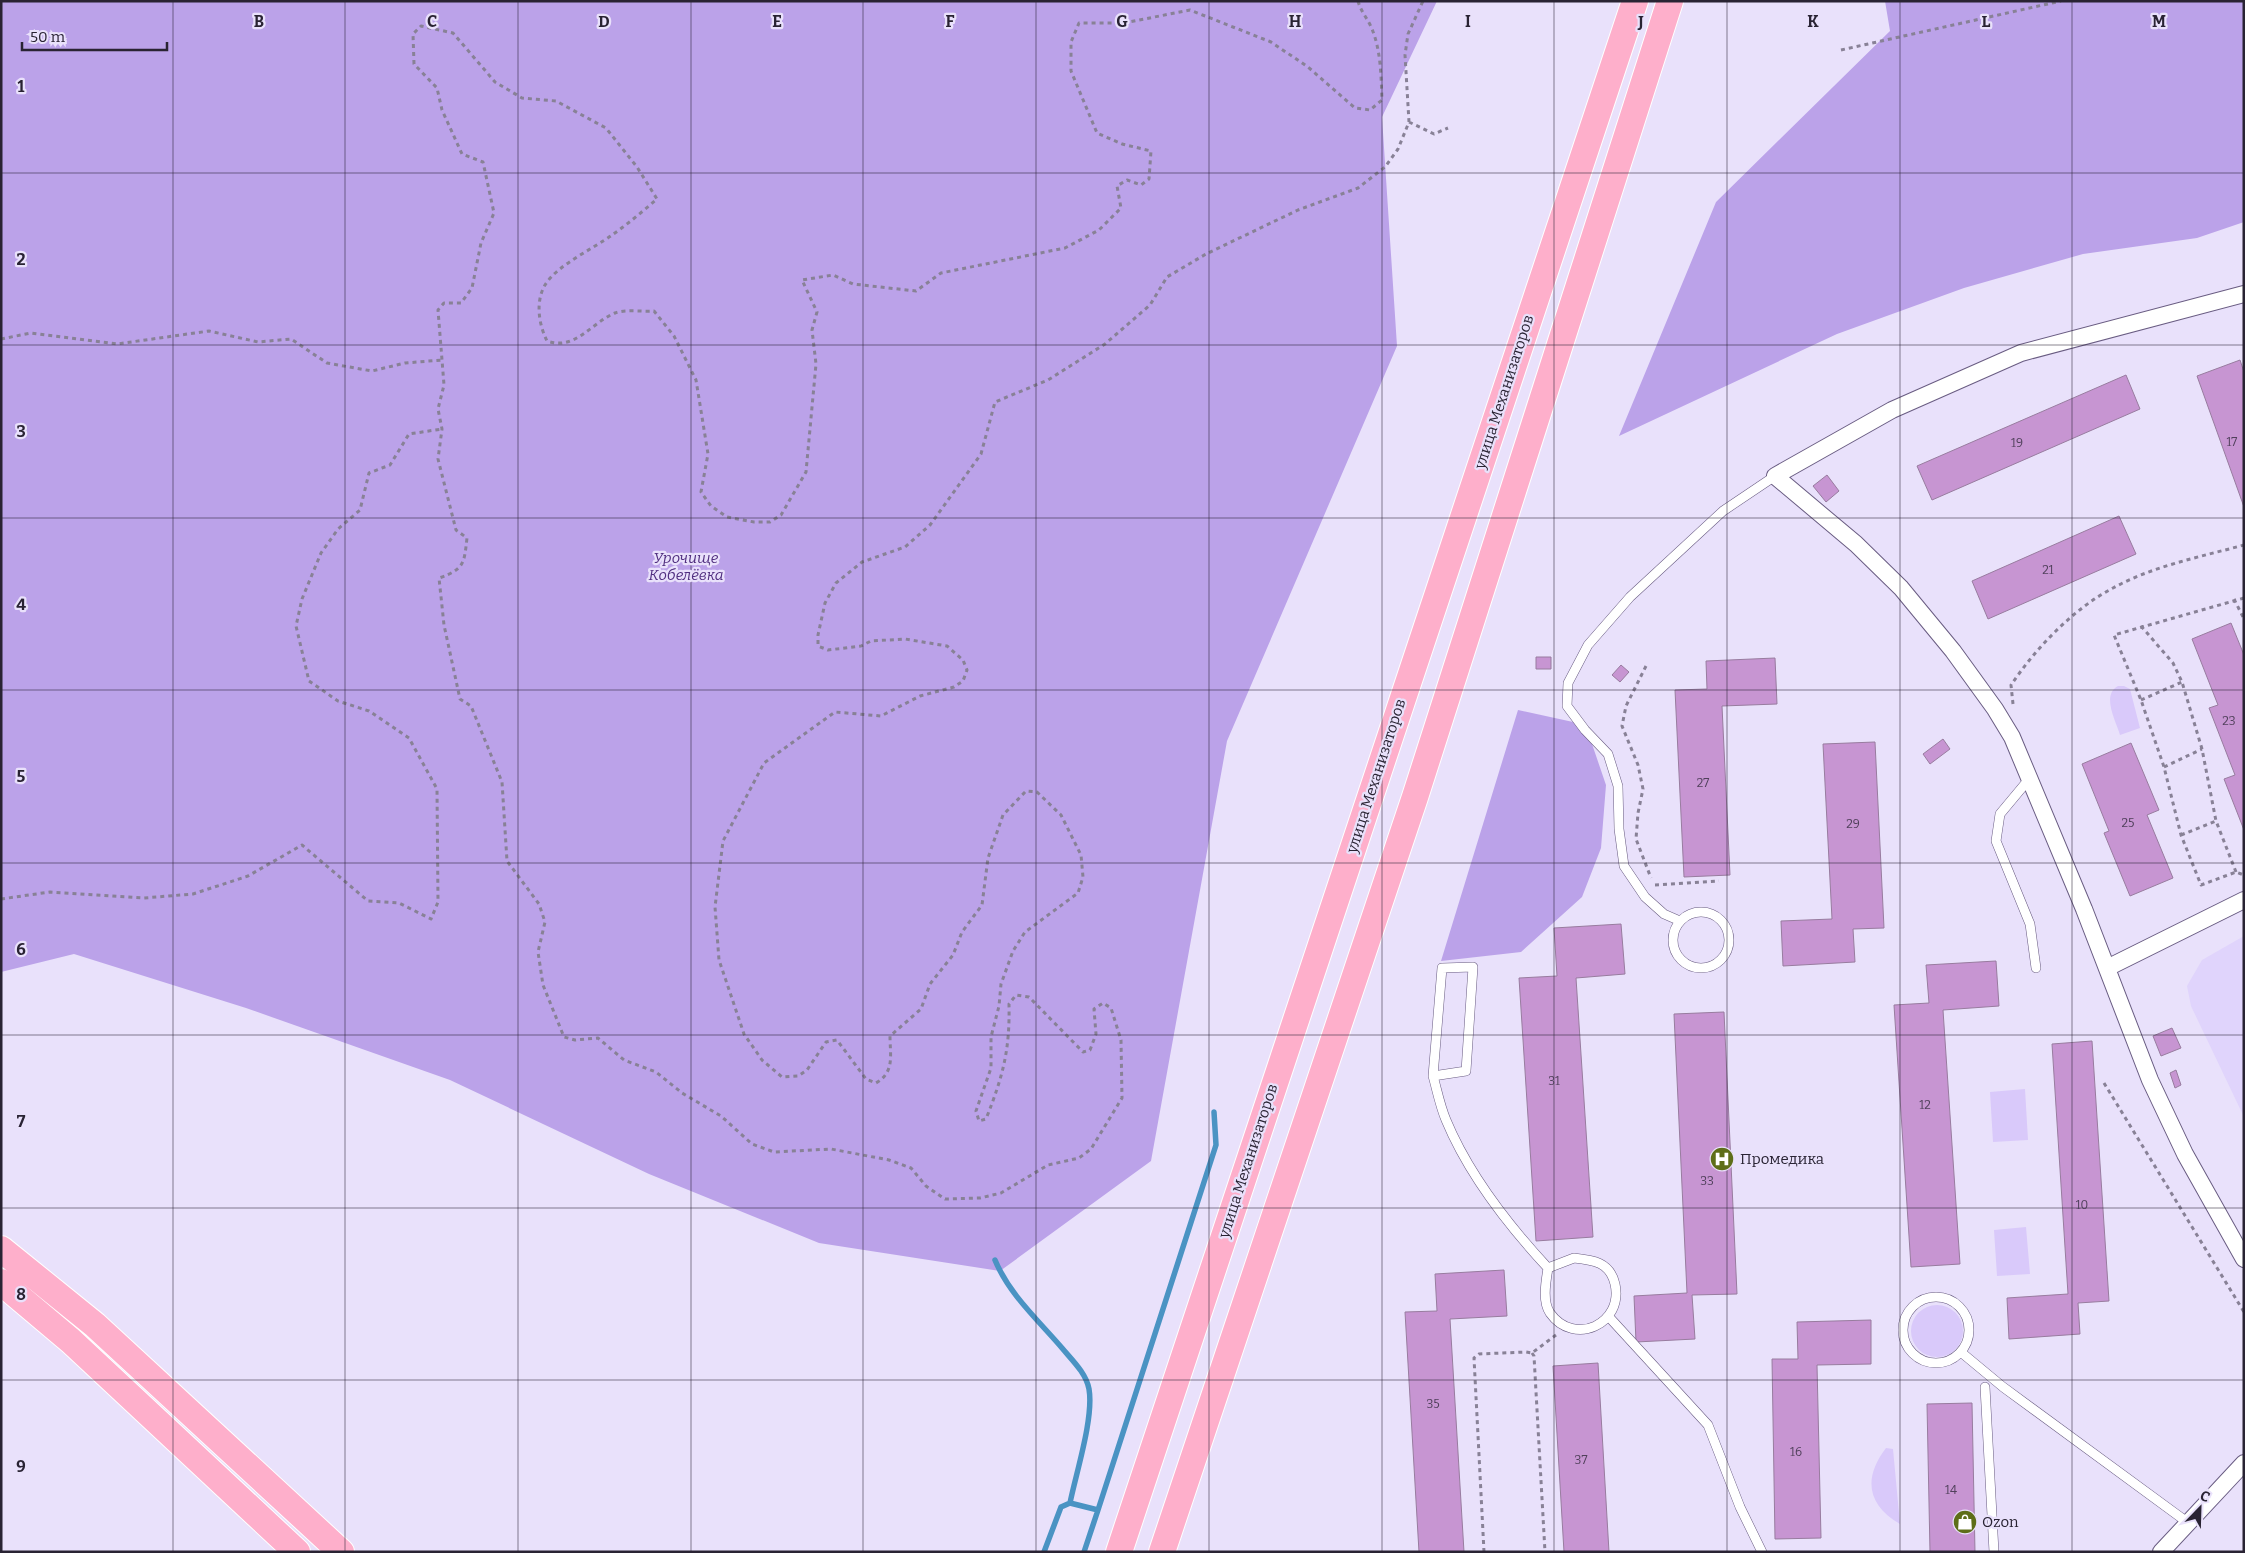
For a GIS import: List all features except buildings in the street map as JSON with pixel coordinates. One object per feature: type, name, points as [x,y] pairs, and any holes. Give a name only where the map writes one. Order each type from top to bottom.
[{"type":"main road","name":"улица Механизаторов","points":[[1119,1552],[1635,1]]},
{"type":"main road","points":[[1162,1552],[1412,806],[1670,1]]},
{"type":"main road","points":[[1,1249],[95,1325],[341,1552]]},
{"type":"main road","points":[[1,1282],[71,1341],[297,1552]]},
{"type":"street","points":[[2244,294],[2021,353],[1892,410],[1774,476],[1856,544],[1901,588],[1953,652],[1995,709],[2012,737],[2107,968],[2150,1080],[2185,1154],[2244,1259]]},
{"type":"street","points":[[2107,968],[2244,900]]},
{"type":"street","points":[[2161,1552],[2244,1463]]},
{"type":"lane","points":[[1680,921],[1664,914],[1645,897],[1624,866],[1619,829],[1618,786],[1616,778],[1608,754],[1585,730],[1567,706],[1568,683],[1588,645],[1630,597],[1723,511],[1774,476]]},
{"type":"lane","points":[[2030,778],[2000,814],[1996,841],[2030,924],[2036,968]]},
{"type":"lane","points":[[1697,912],[1716,915],[1728,930],[1728,950],[1716,965],[1696,968],[1679,958],[1673,940],[1680,921],[1697,912]]},
{"type":"lane","points":[[1433,1076],[1466,1071],[1473,967],[1442,968],[1433,1076],[1445,1119],[1475,1175],[1548,1268],[1545,1289],[1549,1312],[1567,1327],[1590,1330],[1609,1317],[1618,1297],[1613,1275],[1596,1260],[1574,1258],[1548,1268]]},
{"type":"lane","points":[[1943,1296],[1963,1309],[1968,1324],[1970,1331],[1962,1353],[1941,1364],[1918,1359],[1904,1340],[1904,1317],[1920,1300],[1943,1296]]},
{"type":"lane","points":[[1609,1317],[1708,1425],[1740,1507],[1762,1552]]},
{"type":"lane","points":[[1962,1353],[2003,1387],[2187,1522]]},
{"type":"lane","points":[[1985,1388],[1994,1552]]},
{"type":"path","points":[[1358,1],[1360,10],[1372,28],[1379,53],[1382,100],[1370,110],[1355,108],[1308,67],[1271,42],[1190,10],[1124,24],[1079,23],[1071,42],[1071,70],[1098,133],[1122,144],[1151,151],[1149,178],[1141,185],[1127,180],[1117,186],[1120,208],[1099,230],[1065,248],[941,273],[916,291],[853,284],[833,275],[802,280],[818,312],[812,330],[816,364],[806,472],[781,515],[770,522],[727,517],[711,506],[702,492],[708,454],[696,380],[674,336],[654,311],[616,313],[570,342],[556,344],[546,341],[540,327],[539,305],[544,286],[558,271],[614,234],[657,199],[637,167],[606,128],[556,101],[522,98],[495,82],[453,32],[421,26],[413,34],[414,64],[437,88],[442,110],[462,154],[483,162],[494,214],[481,243],[472,288],[461,303],[444,303],[438,310],[444,385],[438,409],[442,429],[438,459],[456,530],[467,538],[464,560],[455,572],[439,578],[444,625],[460,699],[471,706],[502,782],[508,861],[539,904],[545,922],[538,952],[543,985],[564,1037],[575,1040],[598,1038],[624,1060],[656,1072],[682,1093],[721,1116],[752,1144],[774,1152],[831,1148],[889,1160],[911,1168],[926,1186],[945,1199],[980,1198],[1001,1193],[1048,1165],[1079,1158],[1091,1149],[1122,1098],[1121,1040],[1111,1008],[1103,1003],[1094,1009],[1096,1034],[1090,1050],[1083,1052],[1029,997],[1016,996],[1009,1004],[1010,1034],[1002,1078],[986,1119],[979,1121],[976,1111],[991,1068],[991,1037],[999,1006],[1001,984],[1013,951],[1025,932],[1078,893],[1083,877],[1081,855],[1061,815],[1037,792],[1026,791],[1003,815],[988,858],[982,905],[962,932],[953,955],[930,984],[921,1009],[890,1036],[890,1066],[886,1077],[876,1082],[866,1079],[837,1040],[826,1042],[807,1070],[798,1076],[782,1077],[762,1060],[744,1034],[720,960],[715,907],[723,841],[764,763],[835,712],[880,716],[920,696],[954,687],[963,680],[967,670],[963,660],[947,646],[905,639],[872,641],[861,646],[828,650],[818,646],[818,635],[825,602],[836,583],[862,562],[905,547],[930,525],[981,454],[995,402],[1048,380],[1105,344],[1150,305],[1167,277],[1206,254],[1298,210],[1358,188],[1385,167],[1398,149],[1409,122],[1405,56],[1408,34],[1423,1]]},
{"type":"path","points":[[1841,50],[2061,1]]},
{"type":"path","points":[[1409,122],[1434,134],[1448,128]]},
{"type":"path","points":[[1,339],[32,333],[117,344],[209,331],[258,342],[291,339],[327,363],[372,370],[442,360]]},
{"type":"path","points":[[1,899],[50,892],[144,898],[193,894],[248,876],[302,845],[368,902],[399,903],[431,919],[438,902],[437,789],[409,738],[369,711],[338,701],[309,681],[296,626],[302,599],[321,553],[338,529],[360,510],[368,473],[390,465],[409,434],[442,429]]},
{"type":"path","points":[[2015,713],[2011,685],[2032,655],[2075,615],[2121,584],[2164,567],[2244,545]]},
{"type":"path","points":[[2244,598],[2114,635],[2141,700],[2164,766],[2180,835],[2201,885],[2236,872],[2244,875]]},
{"type":"path","points":[[2234,600],[2244,619]]},
{"type":"path","points":[[2141,626],[2173,662],[2182,682],[2202,749],[2216,821],[2236,872]]},
{"type":"path","points":[[1646,666],[1626,706],[1622,726],[1638,765],[1643,789],[1638,813],[1636,839],[1646,868],[1655,886],[1719,881]]},
{"type":"path","points":[[2141,700],[2182,682]]},
{"type":"path","points":[[2164,766],[2202,749]]},
{"type":"path","points":[[2180,835],[2216,821]]},
{"type":"path","points":[[2104,1083],[2244,1312]]},
{"type":"path","points":[[1484,1552],[1473,1361],[1479,1354],[1532,1353],[1567,1327]]},
{"type":"path","points":[[1532,1353],[1534,1356],[1545,1552]]},
{"type":"shaded area","points":[[2118,686],[2130,689],[2140,728],[2120,735],[2110,702],[2113,690]]},
{"type":"shaded area","points":[[2244,936],[2244,1117],[2191,1006],[2187,986],[2202,960]]},
{"type":"shaded area","points":[[2025,1089],[2028,1140],[1993,1142],[1990,1092]]},
{"type":"shaded area","points":[[2026,1227],[2030,1274],[1997,1276],[1994,1230]]},
{"type":"shaded area","points":[[1937,1305],[1951,1309],[1959,1317],[1963,1331],[1959,1345],[1951,1353],[1937,1357],[1923,1353],[1915,1345],[1911,1331],[1915,1317],[1923,1309]]},
{"type":"shaded area","points":[[1886,1448],[1893,1449],[1900,1524],[1889,1517],[1881,1508],[1875,1500],[1872,1490],[1874,1470]]},
{"type":"green space","name":"Урочище Кобелёвка","points":[[1,1],[1437,1],[1382,117],[1397,346],[1227,741],[1151,1161],[1000,1271],[819,1243],[649,1174],[450,1080],[246,1008],[74,954],[1,972]]},
{"type":"green space","points":[[1885,1],[2244,1],[2244,222],[2197,238],[2083,254],[1964,288],[1837,334],[1619,436],[1716,202],[1890,31]]},
{"type":"green space","points":[[1518,710],[1573,722],[1592,744],[1606,785],[1601,848],[1582,897],[1521,952],[1441,961]]},
{"type":"waterway","points":[[1044,1552],[1061,1507],[1070,1503],[1098,1510],[1216,1145],[1214,1112]]},
{"type":"waterway","points":[[995,1260],[1016,1295],[1082,1372],[1089,1389],[1090,1401],[1087,1430],[1070,1503]]},
{"type":"waterway","points":[[1084,1552],[1098,1510]]},
{"type":"place","name":"Промедика","points":[[1722,1159]]},
{"type":"place","name":"Ozon","points":[[1965,1522]]}]
